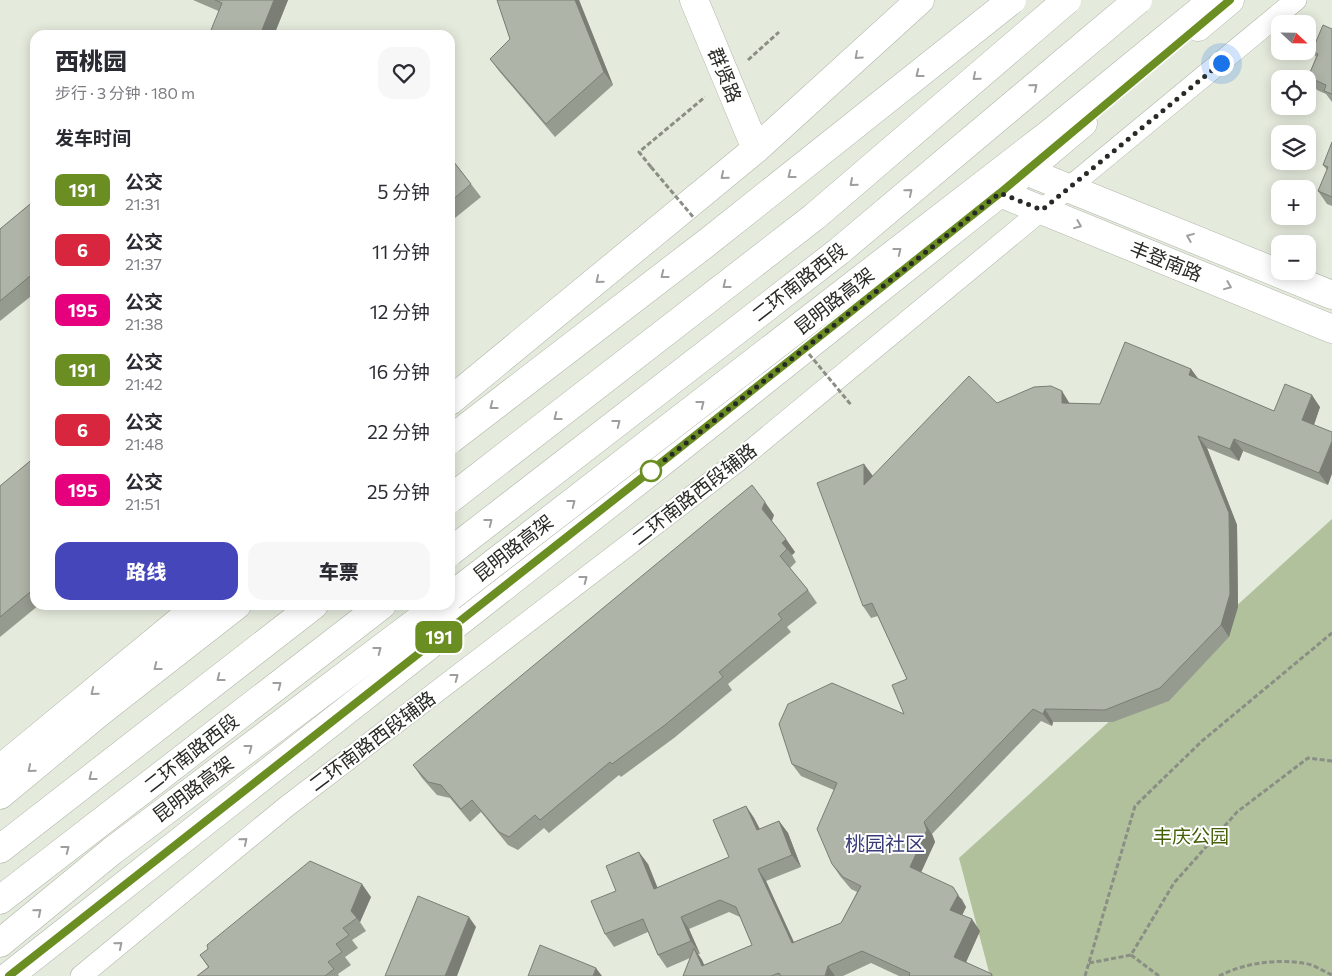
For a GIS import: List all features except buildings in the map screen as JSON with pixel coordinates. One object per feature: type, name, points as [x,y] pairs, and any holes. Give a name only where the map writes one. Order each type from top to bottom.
[{"type":"main road","name":"群贤路","points":[[694,0],[756,150]]},
{"type":"main road","points":[[455,397],[756,150],[920,0]]},
{"type":"main road","points":[[455,436],[708,241],[1012,0]]},
{"type":"main road","points":[[455,495],[814,217],[1067,0]]},
{"type":"main road","name":"二环南路西段","points":[[455,548],[838,252],[1138,0]]},
{"type":"main road","name":"昆明路高架","points":[[455,593],[1049,134],[1213,0]]},
{"type":"main road","points":[[9,976],[636,483],[1000,193],[1230,0]]},
{"type":"main road","name":"丰登南路","points":[[1026,171],[1332,295]]},
{"type":"main road","name":"丰登南路","points":[[1000,193],[1332,329]]},
{"type":"main road","points":[[0,769],[193,610]]},
{"type":"main road","points":[[0,795],[100,712],[231,610]]},
{"type":"main road","points":[[0,849],[308,610]]},
{"type":"main road","name":"二环南路西段","points":[[0,900],[376,610]]},
{"type":"main road","name":"昆明路高架","points":[[0,943],[112,851],[432,610]]},
{"type":"street","name":"二环南路西段辅路","points":[[81,976],[286,807],[738,461],[1296,0]]},
{"type":"path","points":[[1085,976],[1135,806],[1202,741],[1332,633]]},
{"type":"path","points":[[1131,955],[1174,883],[1236,812],[1308,758],[1332,761]]},
{"type":"path","points":[[1089,963],[1131,955],[1159,976]]},
{"type":"path","points":[[1220,976],[1229,971],[1264,962],[1305,963],[1332,975]]},
{"type":"green space","name":"丰庆公园","points":[[1332,519],[1332,976],[990,976],[959,858]]},
{"type":"bus line","name":"191","points":[[9,976],[1000,193],[1230,0]]},
{"type":"district","name":"桃园社区","points":[[885,844]]},
{"type":"route","points":[[651,471],[1000,193],[1042,210],[1221,63]]}]
